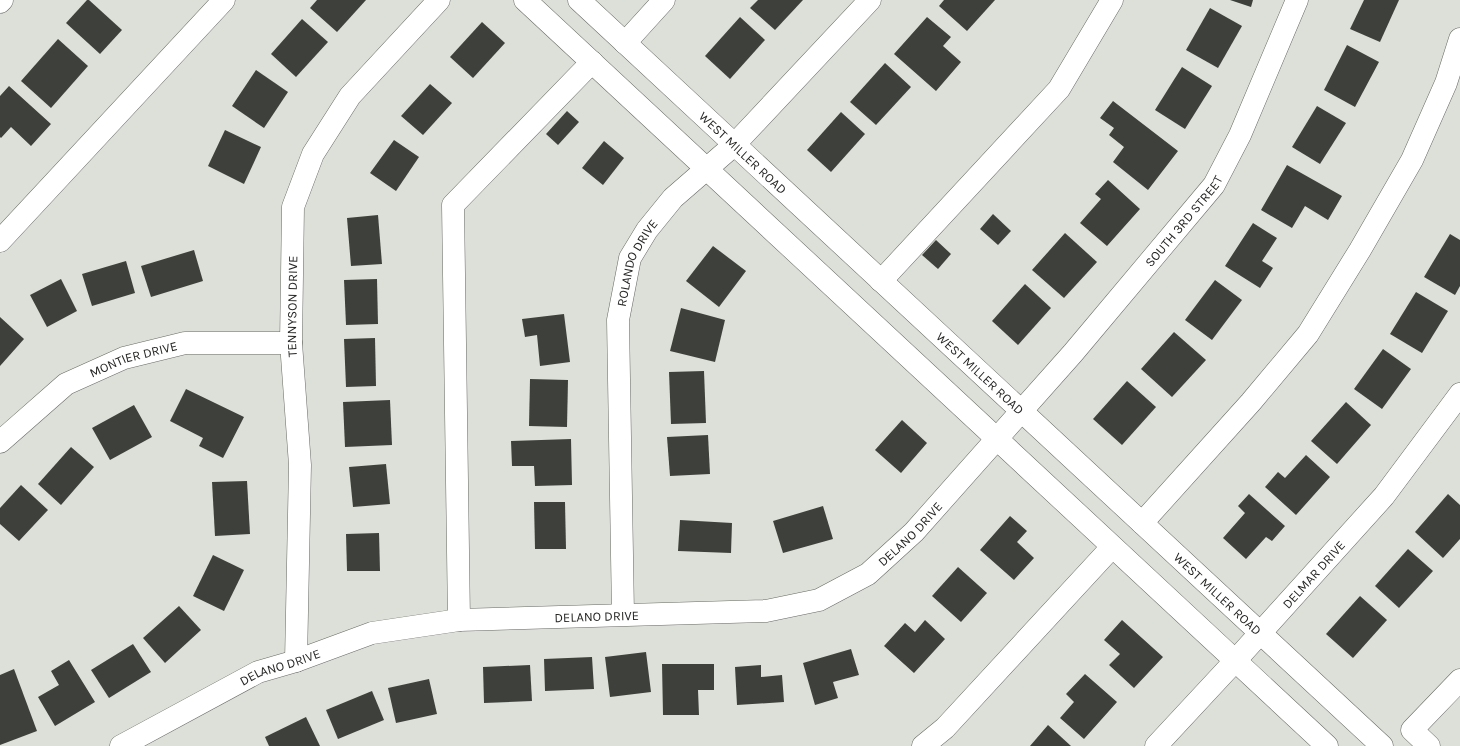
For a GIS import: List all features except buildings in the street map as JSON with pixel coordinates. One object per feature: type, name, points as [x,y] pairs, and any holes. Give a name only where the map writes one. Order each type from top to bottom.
[{"type":"street","points":[[0,241],[224,0]]},
{"type":"street","name":"TENNYSON DRIVE","points":[[296,661],[300,465],[291,343],[293,207],[313,154],[350,96],[439,0]]},
{"type":"street","points":[[525,0],[1327,746]]},
{"type":"street","name":"WEST MILLER ROAD","points":[[579,0],[1382,746]]},
{"type":"street","points":[[625,43],[664,0]]},
{"type":"street","name":"ROLANDO DRIVE","points":[[623,614],[618,320],[630,258],[647,230],[673,198],[734,145],[870,0]]},
{"type":"street","points":[[881,281],[1059,88],[1112,0]]},
{"type":"street","name":"SOUTH 3RD STREET","points":[[1021,411],[1073,353],[1214,185],[1240,135],[1297,0]]},
{"type":"street","points":[[1142,523],[1251,402],[1308,334],[1360,250],[1412,160],[1446,83],[1460,39]]},
{"type":"street","points":[[459,620],[453,204],[592,62]]},
{"type":"street","name":"MONTIER DRIVE","points":[[0,442],[66,384],[124,358],[185,343],[291,343]]},
{"type":"street","name":"DELMAR DRIVE","points":[[1156,746],[1384,496],[1460,394]]},
{"type":"street","name":"DELANO DRIVE","points":[[121,746],[258,672],[296,661],[372,633],[459,620],[766,611],[819,600],[868,574],[914,532],[1021,411]]},
{"type":"street","points":[[923,746],[945,728],[1112,547]]},
{"type":"street","points":[[1429,746],[1412,730],[1460,680]]}]
